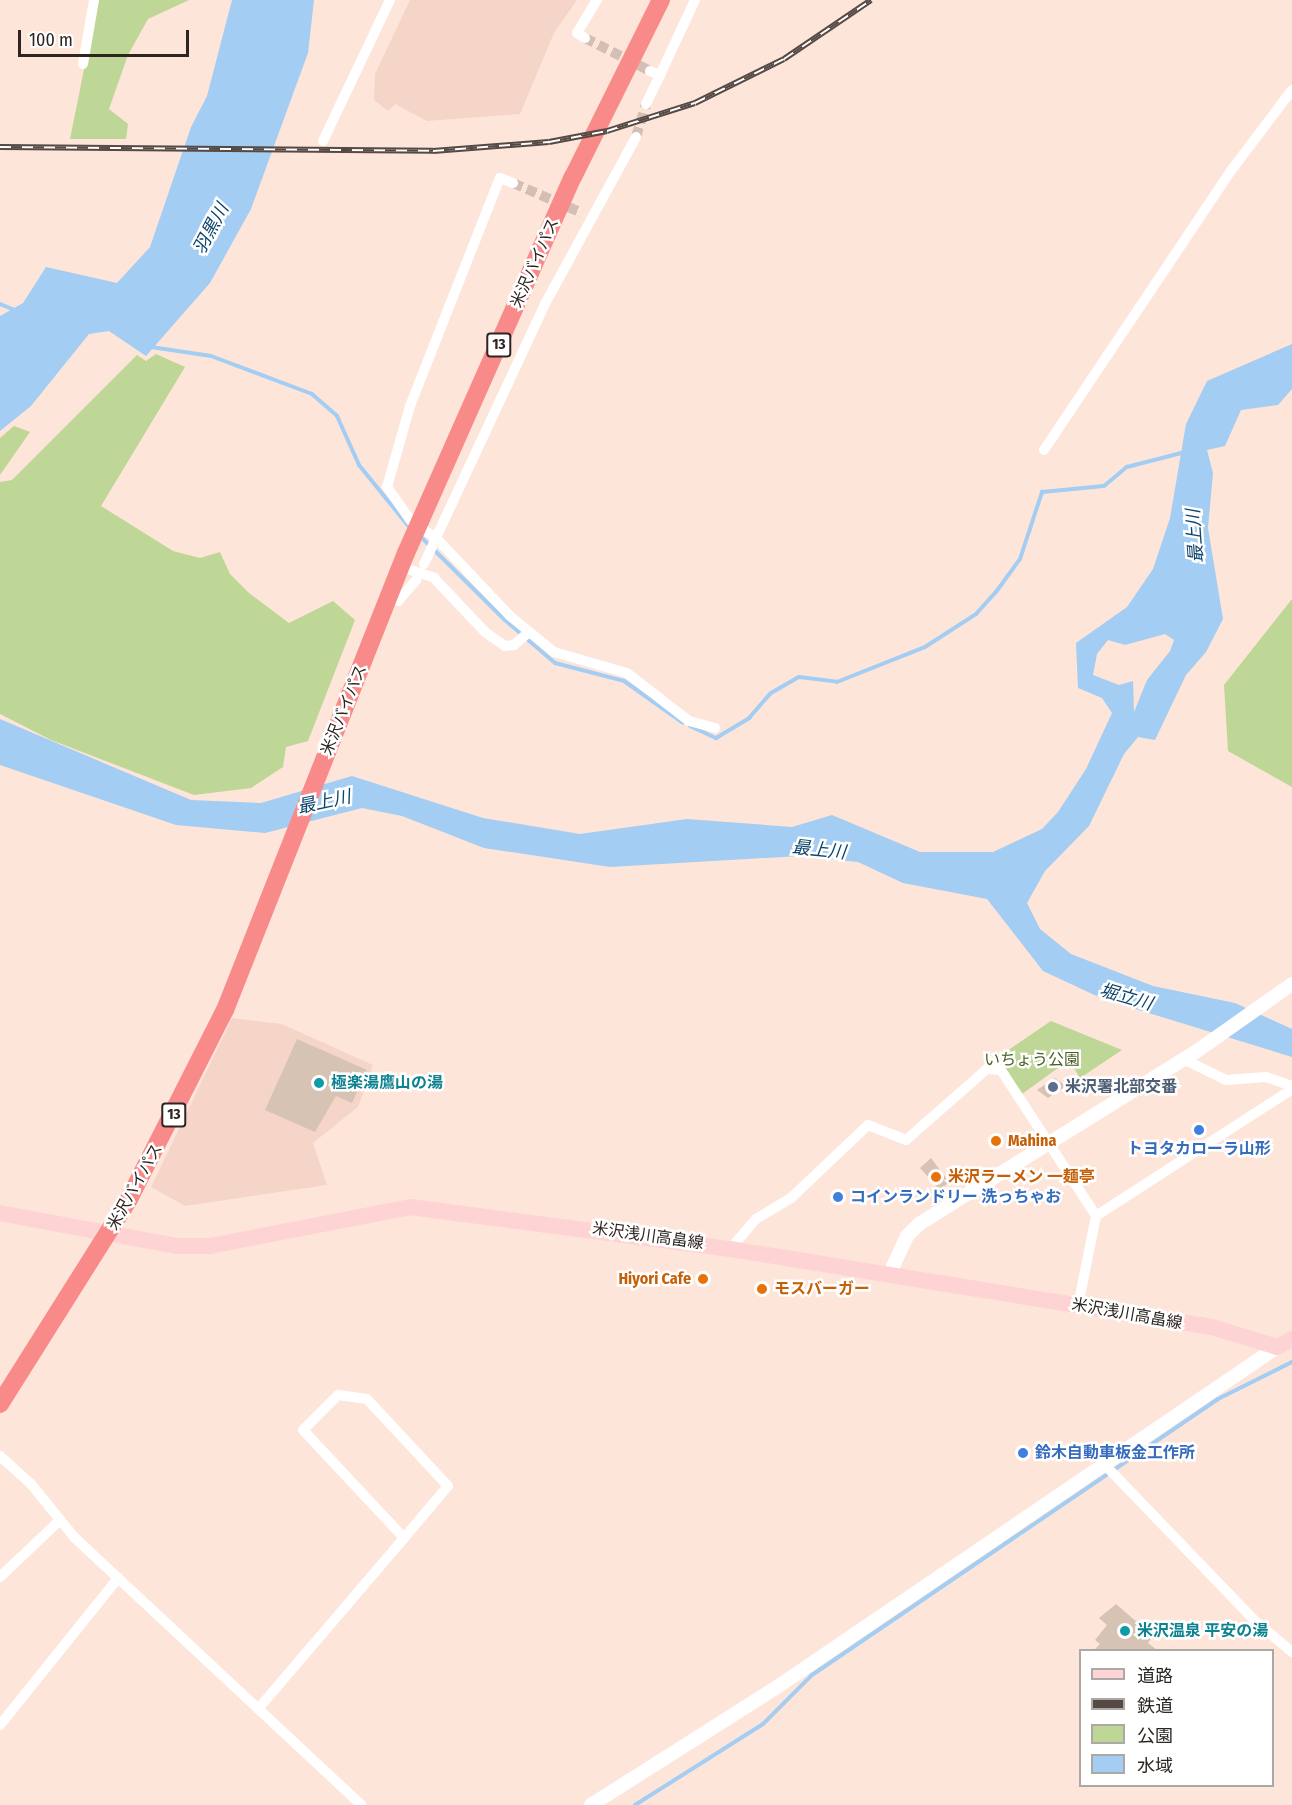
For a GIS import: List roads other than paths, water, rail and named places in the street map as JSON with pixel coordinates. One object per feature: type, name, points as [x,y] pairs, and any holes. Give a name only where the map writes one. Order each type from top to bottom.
[{"type":"highway","name":"米沢バイパス","points":[[0,1404],[109,1234],[162,1138],[232,993],[420,521],[619,77],[661,0]]},
{"type":"main road","name":"米沢浅川高畠線","points":[[0,1213],[176,1246],[223,1245],[410,1207],[730,1249],[1212,1327],[1285,1343]]},
{"type":"street","points":[[83,64],[94,0]]},
{"type":"street","points":[[323,141],[390,0]]},
{"type":"street","points":[[585,38],[577,33],[597,0]]},
{"type":"street","points":[[646,104],[655,73],[696,0]]},
{"type":"street","points":[[1044,450],[1233,168],[1292,90]]},
{"type":"street","points":[[425,561],[586,215],[636,137]]},
{"type":"street","points":[[513,183],[500,178],[410,406],[387,488],[525,637],[562,656],[627,673],[689,721],[715,728]]},
{"type":"street","points":[[404,560],[434,578],[485,632],[505,646],[525,637]]},
{"type":"street","points":[[388,604],[398,601],[416,580]]},
{"type":"street","points":[[889,1275],[907,1236],[919,1224],[1197,1050],[1292,984],[1292,975]]},
{"type":"street","points":[[1183,1059],[1226,1080],[1266,1077],[1292,1087]]},
{"type":"street","points":[[730,1249],[756,1220],[791,1198],[868,1125],[906,1140],[987,1069],[1001,1070],[1046,1144],[1096,1216]]},
{"type":"street","points":[[1078,1306],[1096,1216],[1292,1087]]},
{"type":"street","points":[[591,1805],[783,1683],[1285,1343]]},
{"type":"street","points":[[258,1709],[404,1538],[448,1486],[367,1399],[338,1395],[303,1430],[404,1538]]},
{"type":"street","points":[[0,1456],[31,1484],[60,1520],[118,1578],[361,1805]]},
{"type":"street","points":[[1106,1466],[1253,1619],[1292,1652]]},
{"type":"street","points":[[0,1576],[60,1520]]},
{"type":"street","points":[[0,1725],[118,1578]]},
{"type":"water","name":"羽黒川","points":[[232,0],[314,0],[308,53],[251,209],[210,283],[146,356],[109,331],[89,334],[31,406],[0,431],[0,316],[23,303],[46,267],[117,283],[150,247],[191,127],[207,96]]},
{"type":"water","points":[[1292,344],[1292,389],[1278,405],[1241,410],[1225,446],[1207,450],[1213,473],[1208,528],[1223,619],[1206,652],[1186,675],[1155,740],[1138,737],[1124,754],[1089,826],[1045,871],[1027,903],[1040,929],[1071,954],[1153,986],[1235,1003],[1292,1029],[1292,1057],[1103,999],[1043,971],[987,899],[903,883],[858,862],[800,856],[610,867],[484,848],[402,816],[362,808],[265,833],[176,825],[0,765],[0,719],[191,800],[261,803],[352,776],[483,818],[580,834],[687,819],[792,827],[832,815],[920,852],[993,852],[1042,829],[1058,812],[1086,769],[1112,713],[1102,698],[1078,688],[1076,643],[1127,607],[1153,569],[1170,518],[1186,424],[1207,381]],"holes":[[[1165,634],[1174,640],[1170,651],[1147,680],[1134,712],[1133,681],[1119,685],[1093,675],[1097,654],[1108,640],[1125,645]]]},
{"type":"waterway","points":[[0,304],[15,310]]},
{"type":"waterway","points":[[151,347],[211,356],[312,394],[337,416],[359,465],[410,528]]},
{"type":"waterway","points":[[690,726],[716,738],[749,718],[771,693],[799,677],[837,682],[925,647],[976,614],[996,592],[1020,559],[1042,492],[1104,486],[1127,467],[1185,452]]},
{"type":"waterway","points":[[421,537],[505,620],[555,663],[624,681],[683,723]]},
{"type":"waterway","points":[[635,1805],[763,1724],[812,1675],[1218,1399],[1292,1362]]},
{"type":"tunnel","points":[[585,38],[650,71]]},
{"type":"tunnel","points":[[636,137],[646,104]]},
{"type":"tunnel","points":[[513,183],[582,213]]},
{"type":"railway","points":[[0,147],[433,151],[549,142],[607,131],[695,103],[784,59],[871,0]]},
{"type":"place","name":"極楽湯鷹山の湯","points":[[319,1083]]},
{"type":"place","name":"米沢署北部交番","points":[[1053,1087]]},
{"type":"place","name":"トヨタカローラ山形","points":[[1199,1130]]},
{"type":"place","name":"Mahina","points":[[996,1141]]},
{"type":"place","name":"米沢ラーメン 一麺亭","points":[[936,1177]]},
{"type":"place","name":"コインランドリー 洗っちゃお","points":[[838,1197]]},
{"type":"place","name":"Hiyori Cafe","points":[[703,1279]]},
{"type":"place","name":"モスバーガー","points":[[762,1289]]},
{"type":"place","name":"鈴木自動車板金工作所","points":[[1023,1453]]},
{"type":"place","name":"米沢温泉 平安の湯","points":[[1125,1631]]},
{"type":"water label","name":"最上川","points":[[1195,536]]},
{"type":"water label","name":"最上川","points":[[324,802]]},
{"type":"water label","name":"最上川","points":[[819,850]]},
{"type":"water label","name":"堀立川","points":[[1126,997]]},
{"type":"park label","name":"いちょう公園","points":[[1032,1060]]}]
